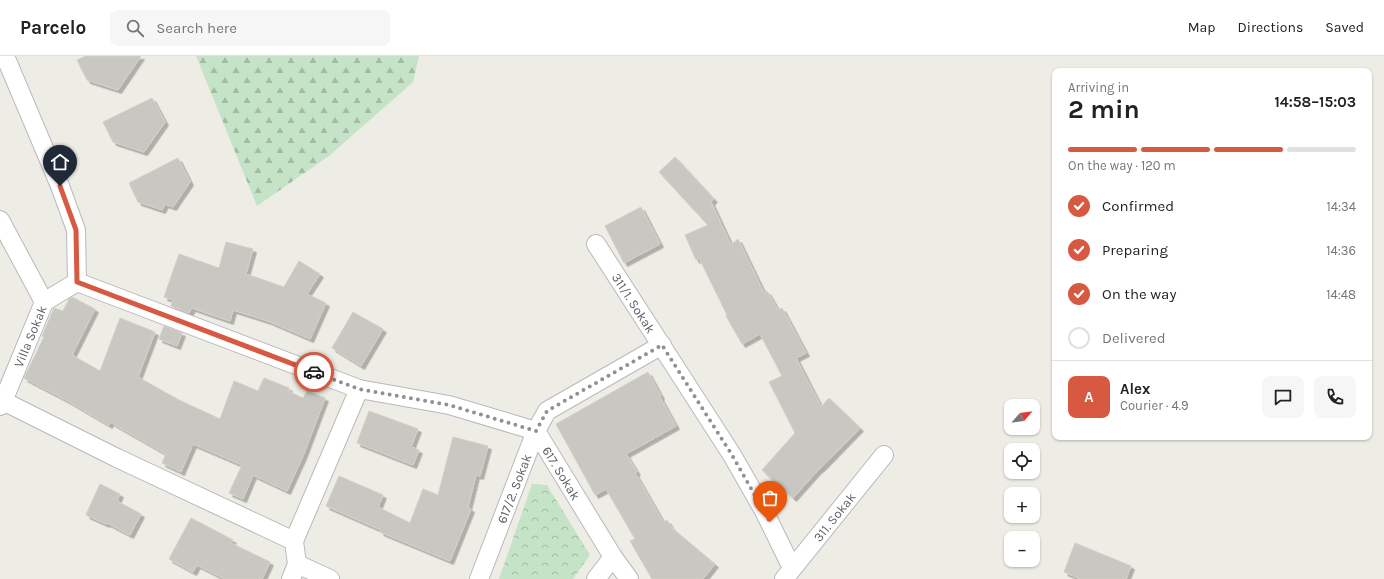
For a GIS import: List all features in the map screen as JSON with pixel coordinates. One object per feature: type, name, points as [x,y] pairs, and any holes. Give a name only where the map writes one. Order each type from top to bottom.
[{"type":"street","points":[[5,56],[60,186],[76,230],[77,282],[359,389],[449,405],[536,431]]},
{"type":"street","points":[[0,220],[44,302]]},
{"type":"street","name":"311/1. Sokak","points":[[596,244],[732,455],[761,504],[788,574]]},
{"type":"street","name":"Villa Sokak","points":[[1,404],[44,302],[77,282]]},
{"type":"street","name":"617/2. Sokak","points":[[479,579],[536,431],[547,411],[662,345]]},
{"type":"street","points":[[330,579],[294,571],[294,541],[359,389]]},
{"type":"street","points":[[1,404],[294,541]]},
{"type":"street","name":"617. Sokak","points":[[536,431],[613,557],[629,579]]},
{"type":"street","name":"311. Sokak","points":[[788,574],[884,455]]},
{"type":"street","points":[[596,579],[613,557]]},
{"type":"green space","points":[[196,56],[419,56],[413,82],[329,156],[257,206]]},
{"type":"green space","points":[[532,484],[547,485],[590,555],[573,579],[499,579]]},
{"type":"building","points":[[86,56],[141,56],[118,90],[87,80],[77,60]]},
{"type":"building","points":[[152,98],[165,122],[144,152],[113,142],[103,122]]},
{"type":"building","points":[[675,157],[714,199],[711,202],[731,245],[738,239],[764,293],[767,291],[778,310],[782,308],[806,353],[796,358],[821,407],[829,398],[860,428],[819,469],[793,498],[762,470],[795,433],[769,382],[782,376],[760,334],[742,344],[726,316],[727,315],[699,258],[696,260],[685,235],[708,225],[659,172]]},
{"type":"building","points":[[178,158],[190,182],[173,207],[165,204],[162,210],[138,202],[129,183]]},
{"type":"building","points":[[641,207],[660,244],[624,263],[605,226]]},
{"type":"building","points":[[226,242],[253,249],[246,274],[284,287],[299,261],[320,274],[307,294],[326,303],[310,339],[268,321],[233,310],[230,321],[192,308],[189,313],[171,306],[173,300],[164,297],[179,254],[219,268]]},
{"type":"building","points":[[72,297],[95,309],[72,355],[100,371],[120,318],[155,332],[138,377],[179,400],[220,419],[234,381],[258,391],[264,378],[289,388],[288,391],[303,398],[307,391],[325,398],[303,456],[287,491],[253,475],[243,499],[229,493],[242,465],[193,444],[181,472],[162,463],[166,454],[110,422],[109,425],[24,378],[44,337],[42,336],[54,308],[63,311],[69,299]]},
{"type":"building","points":[[353,312],[383,329],[361,366],[332,348]]},
{"type":"building","points":[[164,326],[182,333],[177,346],[159,339]]},
{"type":"building","points":[[648,372],[676,426],[626,454],[663,522],[667,520],[672,528],[715,564],[703,579],[652,579],[630,541],[635,539],[606,489],[595,495],[556,424]]},
{"type":"building","points":[[369,411],[418,429],[411,447],[419,450],[413,465],[357,443]]},
{"type":"building","points":[[453,437],[488,446],[480,476],[476,475],[468,507],[471,509],[450,561],[380,532],[381,530],[326,506],[339,476],[383,495],[378,507],[410,523],[423,489],[438,495]]},
{"type":"building","points":[[100,484],[120,494],[117,501],[141,514],[130,535],[107,523],[106,524],[86,515]]},
{"type":"building","points":[[191,518],[233,540],[231,543],[270,562],[262,579],[225,579],[197,565],[193,572],[169,559]]},
{"type":"building","points":[[1075,543],[1131,566],[1126,579],[1081,579],[1064,572]]},
{"type":"way so far","points":[[314,372],[359,389],[449,405],[536,431],[547,411],[662,345],[732,455],[770,522]]},
{"type":"route","points":[[60,186],[76,230],[77,282],[314,372]]}]
